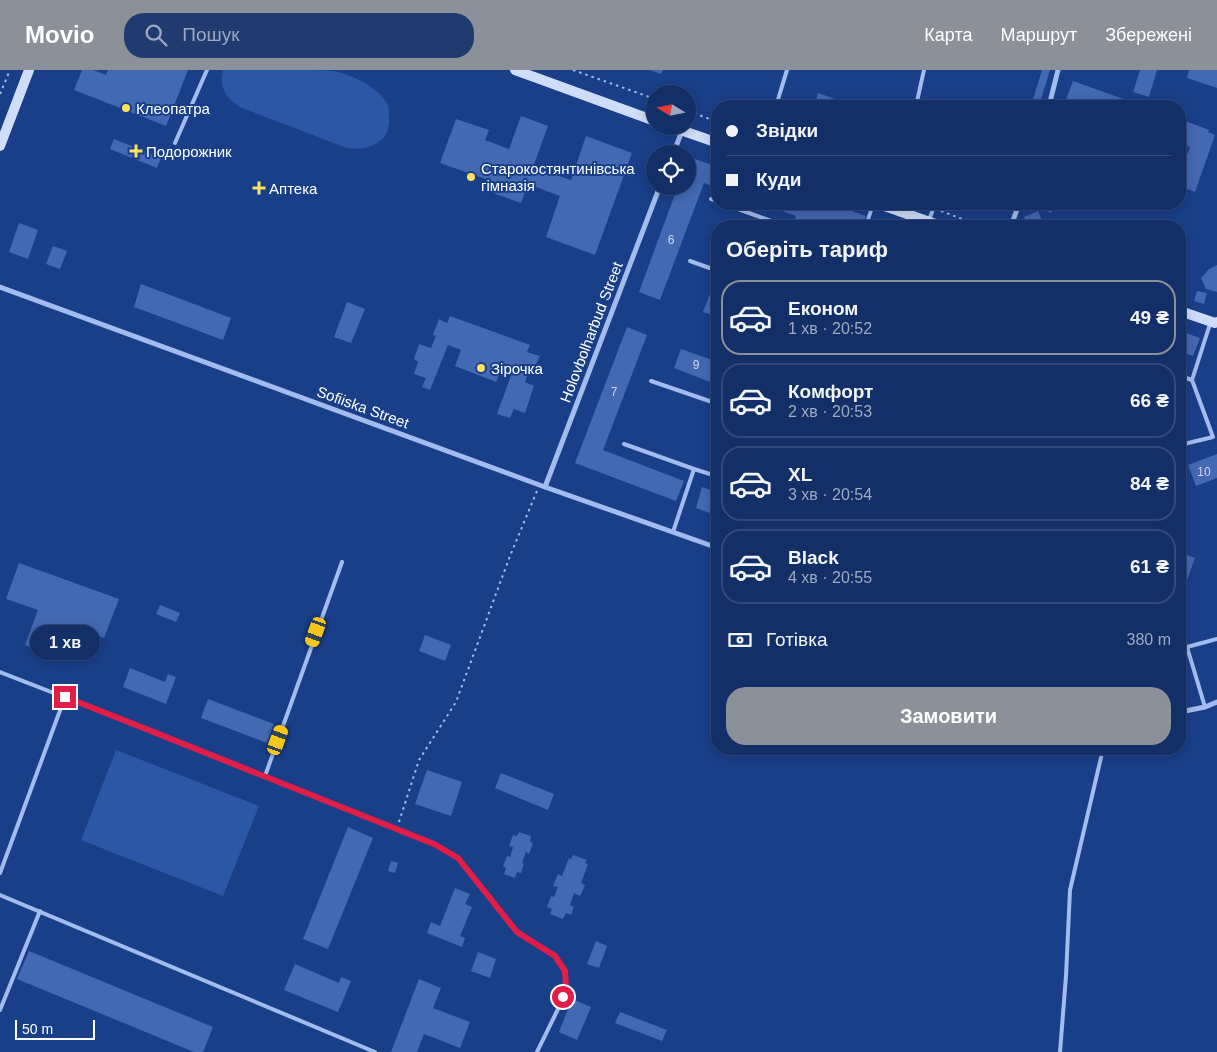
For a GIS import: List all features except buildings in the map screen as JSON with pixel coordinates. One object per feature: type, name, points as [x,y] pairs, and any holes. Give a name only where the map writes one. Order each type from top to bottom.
[{"type":"street","points":[[0,146],[28,70]]},
{"type":"street","points":[[515,70],[646,118]]},
{"type":"street","points":[[1050,100],[1058,70]]},
{"type":"street","points":[[694,135],[711,141]]},
{"type":"street","name":"Holovbolharbud Street","points":[[545,487],[657,195]]},
{"type":"street","points":[[895,210],[923,220]]},
{"type":"street","name":"Sofiiska Street","points":[[0,287],[545,487],[711,546]]},
{"type":"street","points":[[1186,313],[1214,322]]},
{"type":"street","points":[[1186,711],[1205,707],[1217,702]]},
{"type":"lane","points":[[175,143],[207,70]]},
{"type":"lane","points":[[778,100],[787,70]]},
{"type":"lane","points":[[917,100],[924,70]]},
{"type":"lane","points":[[740,210],[768,220]]},
{"type":"lane","points":[[690,261],[711,268]]},
{"type":"lane","points":[[1186,444],[1213,437],[1192,380],[1214,322]]},
{"type":"lane","points":[[1186,378],[1192,380]]},
{"type":"lane","points":[[651,381],[711,402]]},
{"type":"lane","points":[[624,444],[711,474]]},
{"type":"lane","points":[[673,532],[694,469]]},
{"type":"lane","points":[[265,776],[342,562]]},
{"type":"lane","points":[[1205,707],[1187,647],[1217,639]]},
{"type":"lane","points":[[0,672],[434,844],[458,858],[517,932],[555,956],[565,971],[566,987],[559,1007],[537,1052]]},
{"type":"lane","points":[[0,873],[65,697]]},
{"type":"lane","points":[[1060,1052],[1070,890],[1102,755]]},
{"type":"lane","points":[[0,895],[375,1052]]},
{"type":"lane","points":[[0,1010],[40,911]]},
{"type":"path","points":[[0,94],[10,70]]},
{"type":"path","points":[[573,70],[646,97]]},
{"type":"path","points":[[696,114],[711,119]]},
{"type":"path","points":[[943,210],[966,220]]},
{"type":"path","points":[[396,829],[419,760],[456,702],[510,556],[538,491]]},
{"type":"shaded area","points":[[223,70],[326,70],[349,76],[372,87],[384,98],[388,105],[389,126],[382,139],[376,144],[361,148],[344,147],[240,107],[225,92],[222,82]]},
{"type":"shaded area","points":[[116,750],[259,806],[223,896],[81,840]]},
{"type":"place","name":"Клеопатра","points":[[126,108]]},
{"type":"place","name":"Подорожник","points":[[136,151]]},
{"type":"place","name":"Старокостянтинівська гімназія","points":[[471,177]]},
{"type":"place","name":"Аптека","points":[[259,188]]},
{"type":"place","name":"Зірочка","points":[[481,368]]},
{"type":"route","points":[[65,697],[434,844],[458,858],[517,932],[555,956],[565,971],[566,987],[563,997]]}]
